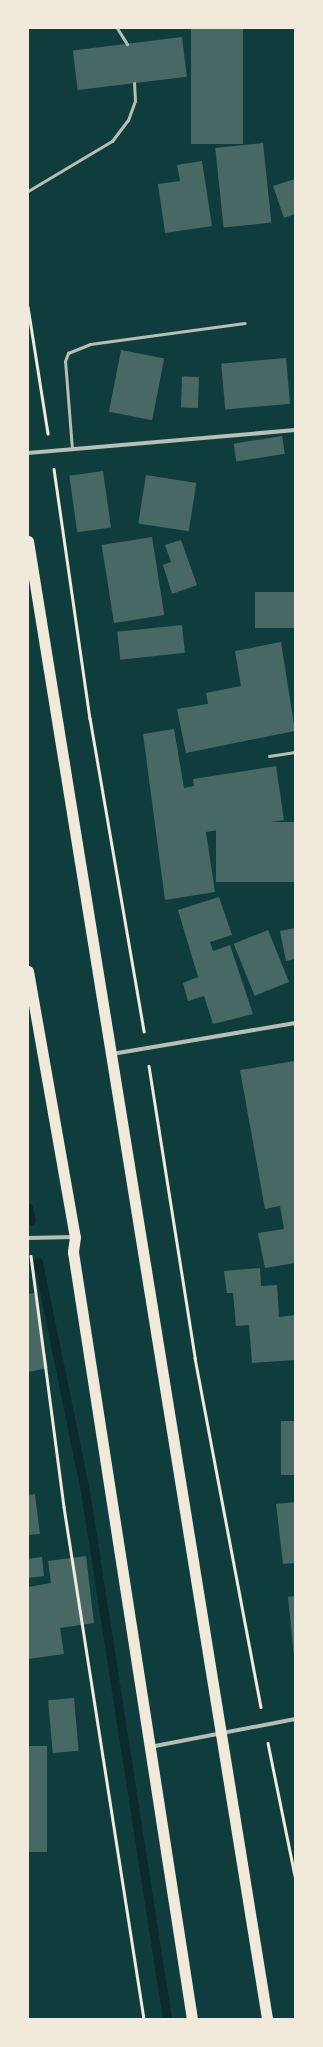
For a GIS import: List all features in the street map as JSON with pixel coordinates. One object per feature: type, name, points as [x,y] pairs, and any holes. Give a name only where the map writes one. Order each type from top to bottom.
[{"type":"highway","points":[[28,541],[267,2019]]},
{"type":"highway","points":[[28,971],[75,1237],[73,1252],[192,2019]]},
{"type":"street","points":[[28,453],[295,430]]},
{"type":"street","points":[[111,1054],[146,1046],[295,1023]]},
{"type":"street","points":[[29,1238],[75,1237]]},
{"type":"street","points":[[150,1747],[221,1736],[295,1719]]},
{"type":"lane","points":[[117,28],[127,44]]},
{"type":"lane","points":[[28,191],[112,141],[128,120],[135,101],[134,83]]},
{"type":"lane","points":[[72,449],[65,361],[68,353],[84,345],[245,323]]},
{"type":"lane","points":[[269,756],[295,752]]},
{"type":"path","points":[[28,307],[52,451],[90,718],[146,1046],[195,1358],[264,1726],[295,1876]]},
{"type":"path","points":[[29,1238],[64,1507],[144,2019]]},
{"type":"building","points":[[191,28],[243,28],[243,144],[191,144]]},
{"type":"building","points":[[182,37],[187,77],[78,90],[73,50]]},
{"type":"building","points":[[263,143],[271,223],[224,228],[215,148]]},
{"type":"building","points":[[202,161],[212,226],[165,233],[158,184],[180,181],[177,165]]},
{"type":"building","points":[[295,179],[295,214],[284,218],[273,186]]},
{"type":"building","points":[[121,350],[164,358],[152,420],[109,412]]},
{"type":"building","points":[[286,358],[290,404],[225,409],[221,364]]},
{"type":"building","points":[[182,376],[199,377],[198,408],[181,407]]},
{"type":"building","points":[[282,436],[285,454],[236,461],[234,444]]},
{"type":"building","points":[[103,471],[111,527],[77,532],[69,476]]},
{"type":"building","points":[[146,475],[196,483],[189,531],[138,523]]},
{"type":"building","points":[[152,537],[164,615],[114,623],[102,545]]},
{"type":"building","points":[[181,540],[197,585],[172,594],[163,565],[171,562],[165,545]]},
{"type":"building","points":[[255,592],[295,592],[295,628],[255,628]]},
{"type":"building","points":[[182,625],[185,653],[120,660],[117,632]]},
{"type":"building","points":[[281,642],[295,731],[186,753],[177,709],[208,704],[206,693],[241,686],[235,651]]},
{"type":"building","points":[[174,729],[184,788],[194,786],[193,779],[276,766],[284,820],[206,832],[215,892],[165,900],[143,734]]},
{"type":"building","points":[[216,822],[295,822],[295,882],[216,882]]},
{"type":"building","points":[[219,897],[232,935],[210,942],[213,951],[230,945],[253,1014],[213,1024],[204,996],[188,1001],[183,983],[198,977],[178,910]]},
{"type":"building","points":[[295,928],[295,959],[286,961],[280,931]]},
{"type":"building","points":[[268,930],[289,982],[255,996],[234,944]]},
{"type":"building","points":[[295,1061],[295,1263],[265,1268],[258,1233],[284,1229],[280,1206],[265,1209],[240,1070]]},
{"type":"building","points":[[260,1268],[261,1286],[277,1285],[279,1317],[295,1315],[295,1360],[252,1363],[249,1325],[236,1326],[233,1293],[227,1293],[224,1271]]},
{"type":"building","points":[[34,1293],[48,1368],[28,1372],[28,1294]]},
{"type":"building","points":[[281,1421],[295,1421],[295,1475],[281,1475]]},
{"type":"building","points":[[35,1494],[40,1534],[28,1535],[28,1495]]},
{"type":"building","points":[[295,1502],[295,1563],[283,1564],[276,1504]]},
{"type":"building","points":[[86,1556],[94,1623],[60,1628],[64,1654],[28,1659],[28,1587],[51,1583],[48,1561]]},
{"type":"building","points":[[42,1557],[44,1576],[28,1578],[28,1559]]},
{"type":"building","points":[[295,1596],[295,1656],[294,1656],[288,1597]]},
{"type":"building","points":[[74,1698],[79,1751],[53,1753],[48,1700]]},
{"type":"building","points":[[28,1746],[47,1746],[47,1852],[28,1852]]},
{"type":"waterway","points":[[28,1207],[31,1221]]},
{"type":"waterway","points":[[38,1262],[85,1491],[167,2019]]}]
